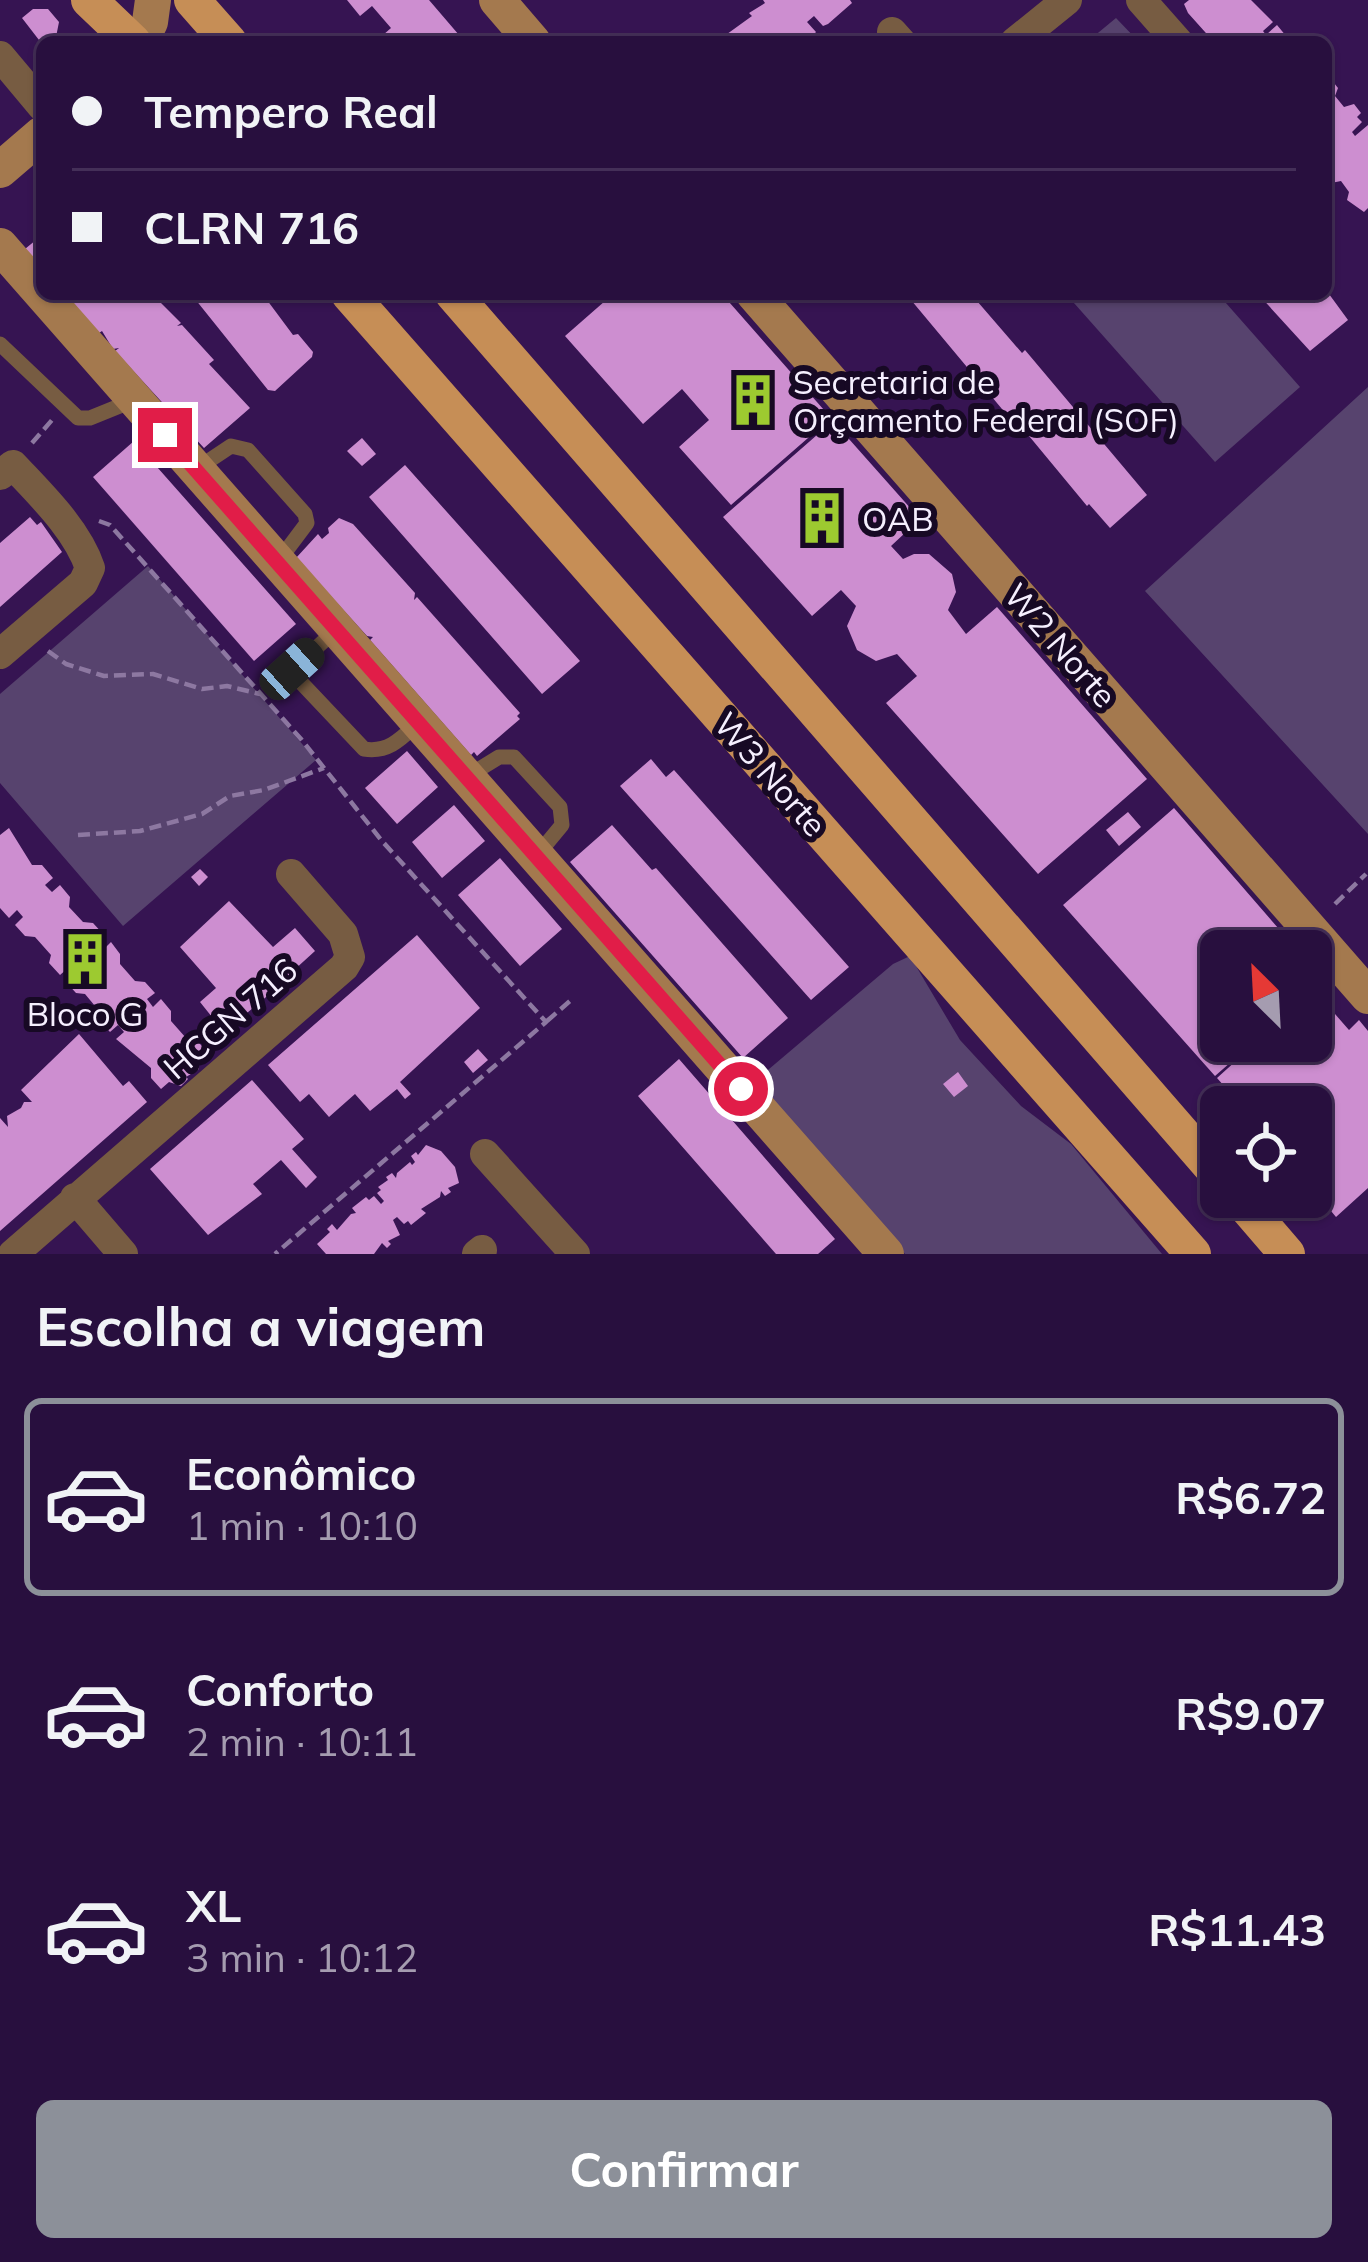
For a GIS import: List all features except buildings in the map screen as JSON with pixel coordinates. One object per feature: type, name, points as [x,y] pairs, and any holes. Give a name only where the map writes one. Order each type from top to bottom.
[{"type":"main road","points":[[89,0],[130,36]]},
{"type":"main road","points":[[192,0],[224,36]]},
{"type":"main road","name":"W3 Norte","points":[[354,300],[1193,1254]]},
{"type":"main road","points":[[457,300],[1200,1154]]},
{"type":"main road","points":[[1256,1218],[1287,1254]]},
{"type":"street","points":[[141,36],[150,22],[153,0]]},
{"type":"street","points":[[496,0],[528,36]]},
{"type":"street","points":[[1022,36],[1067,0]]},
{"type":"street","points":[[1141,0],[1173,36]]},
{"type":"street","points":[[0,56],[36,99]]},
{"type":"street","points":[[0,170],[36,139]]},
{"type":"street","points":[[0,246],[36,287]]},
{"type":"street","points":[[47,300],[886,1254]]},
{"type":"street","name":"W2 Norte","points":[[759,300],[1368,996]]},
{"type":"street","points":[[3,652],[83,583],[90,568],[85,553],[42,496],[6,470]]},
{"type":"street","name":"HCGN 716","points":[[14,1254],[344,967],[350,957],[343,934],[291,874]]},
{"type":"street","points":[[485,1154],[575,1254]]},
{"type":"street","points":[[75,1198],[123,1254]]},
{"type":"lane","points":[[0,344],[78,418],[90,418],[134,400]]},
{"type":"lane","points":[[195,470],[231,446],[248,450],[305,514],[302,533],[278,563]]},
{"type":"lane","points":[[336,630],[292,669],[294,676],[364,749],[382,751],[418,723]]},
{"type":"lane","points":[[466,777],[499,757],[514,757],[560,807],[562,825],[536,856]]},
{"type":"path","points":[[6,470],[63,407]]},
{"type":"path","points":[[89,509],[98,521],[110,524],[382,841],[546,1022]]},
{"type":"path","points":[[3,652],[46,649],[66,664],[104,676],[153,674],[202,689],[227,686],[260,694]]},
{"type":"path","points":[[78,835],[140,831],[202,814],[230,796],[264,790],[324,768]]},
{"type":"path","points":[[1335,904],[1366,874]]},
{"type":"path","points":[[275,1254],[570,1001]]},
{"type":"shaded area","points":[[1116,18],[1133,36],[1094,36]]},
{"type":"shaded area","points":[[1071,300],[1223,300],[1300,387],[1215,462]]},
{"type":"shaded area","points":[[1368,387],[1368,834],[1145,591]]},
{"type":"shaded area","points":[[148,566],[316,760],[123,926],[0,783],[0,694]]},
{"type":"shaded area","points":[[910,956],[960,1040],[1021,1106],[1071,1144],[1162,1254],[905,1254],[756,1080],[893,964]]},
{"type":"place","name":"Secretaria de Orçamento Federal (SOF)","points":[[753,400]]},
{"type":"place","name":"OAB","points":[[822,518]]},
{"type":"place","name":"Bloco G","points":[[85,959]]},
{"type":"route","points":[[165,435],[741,1089]]}]
